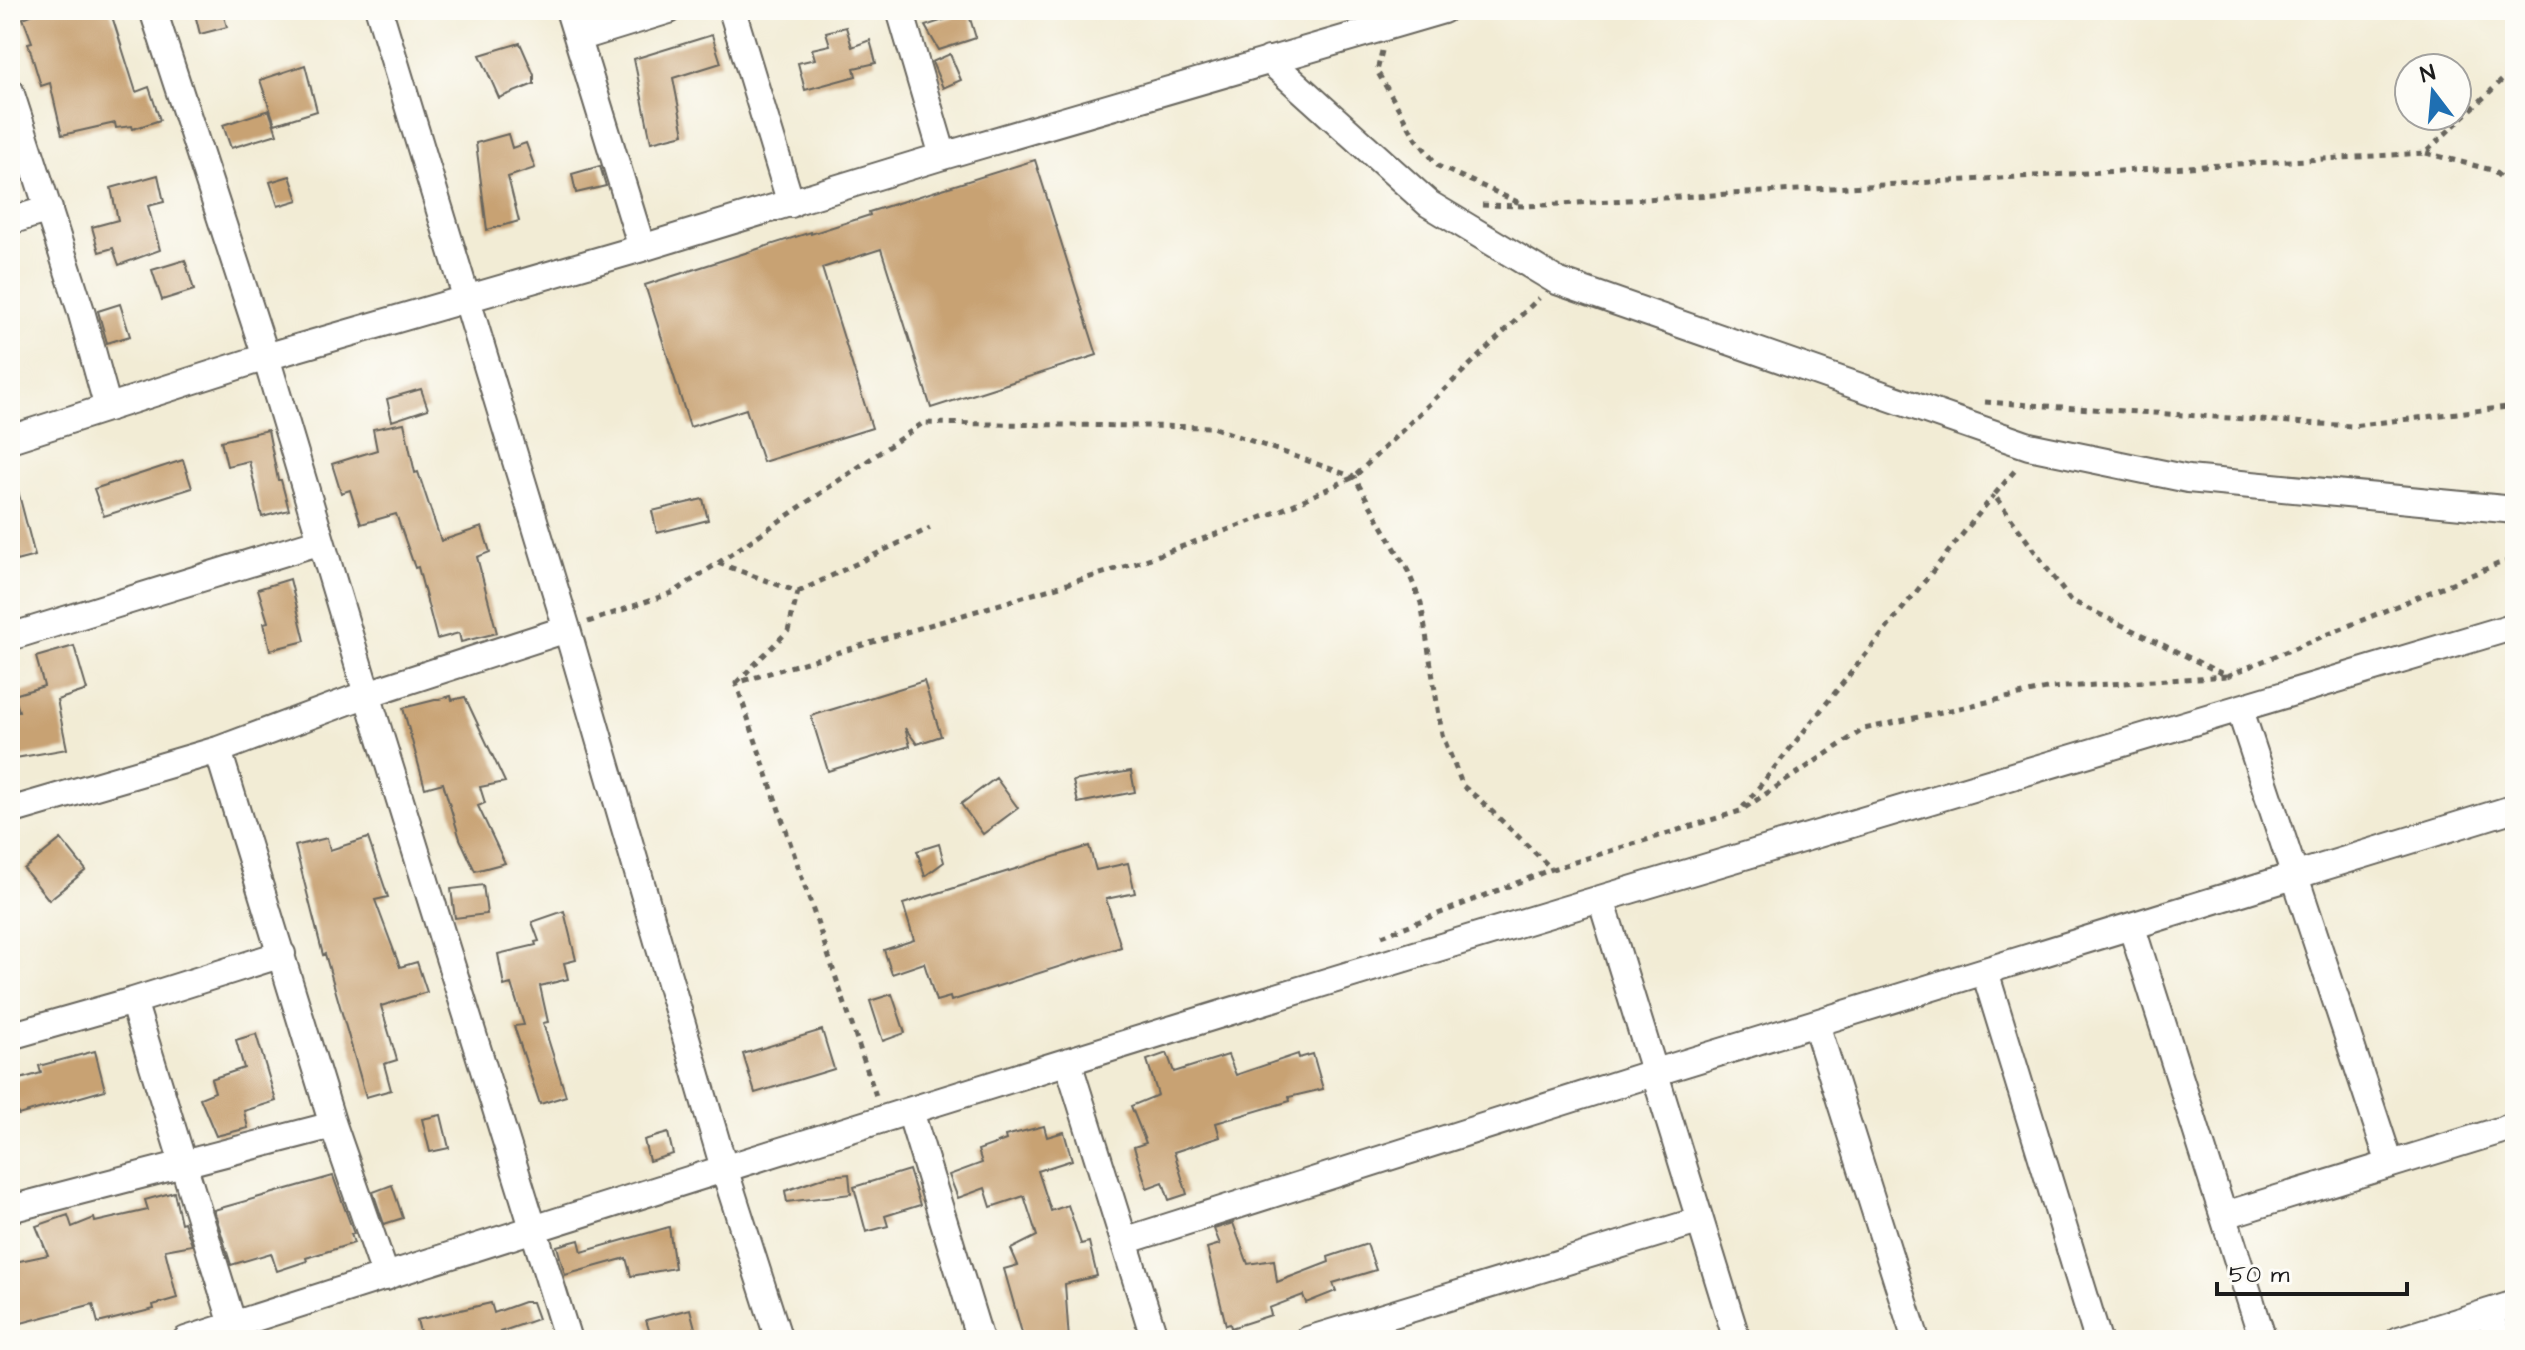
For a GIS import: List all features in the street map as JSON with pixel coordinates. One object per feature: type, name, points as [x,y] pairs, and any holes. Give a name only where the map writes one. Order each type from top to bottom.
[{"type":"street","points":[[153,10],[266,357],[367,694],[568,1340]]},
{"type":"street","points":[[379,10],[567,629],[724,1168],[779,1340]]},
{"type":"street","points":[[569,10],[642,248]]},
{"type":"street","points":[[578,38],[669,10]]},
{"type":"street","points":[[732,10],[791,204]]},
{"type":"street","points":[[900,10],[943,156]]},
{"type":"street","points":[[10,439],[266,357],[1269,60],[1386,18],[1443,10]]},
{"type":"street","points":[[1269,60],[1429,204],[1557,281],[2029,446],[2188,479],[2515,510]]},
{"type":"street","points":[[10,91],[49,209],[108,408]]},
{"type":"street","points":[[10,221],[49,209]]},
{"type":"street","points":[[10,637],[321,541]]},
{"type":"street","points":[[186,1340],[533,1228],[1068,1062],[2515,626]]},
{"type":"street","points":[[10,811],[218,750],[367,694],[567,629]]},
{"type":"street","points":[[2240,710],[2390,1164]]},
{"type":"street","points":[[218,750],[333,1125],[386,1277]]},
{"type":"street","points":[[1124,1241],[1653,1073],[2515,808]]},
{"type":"street","points":[[1601,899],[1737,1340]]},
{"type":"street","points":[[2132,928],[2263,1340]]},
{"type":"street","points":[[10,1036],[282,954]]},
{"type":"street","points":[[1985,972],[2098,1340]]},
{"type":"street","points":[[133,1001],[233,1325]]},
{"type":"street","points":[[1816,1024],[1916,1340]]},
{"type":"street","points":[[1068,1062],[1155,1340]]},
{"type":"street","points":[[910,1111],[980,1340]]},
{"type":"street","points":[[10,1209],[333,1125]]},
{"type":"street","points":[[2225,1215],[2515,1126]]},
{"type":"street","points":[[1308,1340],[1386,1328],[1698,1221]]},
{"type":"street","points":[[2399,1340],[2515,1304]]},
{"type":"street","points":[[2489,1312],[2498,1340]]},
{"type":"path","points":[[1386,18],[1377,71],[1415,137],[1438,166],[1526,206]]},
{"type":"path","points":[[2425,153],[2515,68]]},
{"type":"path","points":[[1471,205],[1526,206],[2425,153],[2492,170],[2515,189]]},
{"type":"path","points":[[736,683],[1137,563],[1279,511],[1354,477],[1557,281]]},
{"type":"path","points":[[1981,402],[2352,426],[2515,406]]},
{"type":"path","points":[[567,629],[674,592],[923,423],[1212,427],[1354,477],[1408,571],[1421,603],[1442,734],[1463,786],[1552,869]]},
{"type":"path","points":[[1740,811],[2012,476],[2029,446]]},
{"type":"path","points":[[1994,495],[2070,600],[2227,676]]},
{"type":"path","points":[[718,563],[798,592],[930,528]]},
{"type":"path","points":[[1378,938],[1552,869],[1740,811],[1864,729],[2051,688],[2227,676],[2515,559]]},
{"type":"path","points":[[736,683],[788,631],[798,592]]},
{"type":"path","points":[[736,683],[884,1119]]},
{"type":"building","points":[[44,10],[110,10],[136,92],[149,87],[160,120],[133,129],[132,126],[116,128],[115,123],[62,135],[50,83],[41,86],[28,43],[32,42],[23,18]]},
{"type":"building","points":[[194,10],[222,10],[227,27],[200,34]]},
{"type":"building","points":[[968,12],[976,38],[939,50],[925,26]]},
{"type":"building","points":[[846,27],[852,47],[870,40],[876,63],[854,68],[856,76],[805,90],[798,63],[815,59],[812,49],[830,45],[826,32]]},
{"type":"building","points":[[712,35],[721,63],[673,78],[684,134],[651,142],[634,59]]},
{"type":"building","points":[[520,43],[534,75],[534,84],[499,98],[480,55]]},
{"type":"building","points":[[950,54],[961,80],[943,88],[932,62]]},
{"type":"building","points":[[305,65],[317,111],[275,124],[260,80]]},
{"type":"building","points":[[269,110],[277,134],[231,148],[223,125]]},
{"type":"building","points":[[508,134],[512,148],[526,143],[535,168],[508,177],[519,221],[487,230],[476,143]]},
{"type":"building","points":[[1035,160],[1097,355],[931,408],[881,249],[822,268],[872,428],[763,462],[746,409],[690,427],[645,285]]},
{"type":"building","points":[[600,166],[606,186],[576,193],[572,174]]},
{"type":"building","points":[[158,175],[164,202],[148,206],[160,250],[119,265],[113,248],[99,252],[92,227],[118,220],[111,188]]},
{"type":"building","points":[[290,176],[298,200],[278,206],[270,182]]},
{"type":"building","points":[[185,260],[194,290],[162,300],[152,270]]},
{"type":"building","points":[[120,304],[130,336],[107,343],[98,311]]},
{"type":"building","points":[[421,389],[428,409],[392,421],[387,399]]},
{"type":"building","points":[[404,423],[415,473],[418,472],[441,541],[482,527],[490,552],[477,557],[497,633],[461,642],[459,633],[437,639],[418,567],[415,568],[396,514],[361,524],[350,490],[341,493],[332,464],[377,450],[373,429]]},
{"type":"building","points":[[268,430],[278,480],[281,480],[289,510],[262,517],[249,461],[227,466],[221,441]]},
{"type":"building","points":[[183,460],[192,488],[104,516],[94,489]]},
{"type":"building","points":[[17,487],[35,556],[16,561],[10,538],[10,488]]},
{"type":"building","points":[[703,499],[708,520],[657,533],[652,511]]},
{"type":"building","points":[[290,579],[305,641],[270,650],[264,623],[268,622],[258,589]]},
{"type":"building","points":[[74,646],[87,690],[57,700],[67,749],[10,759],[10,713],[19,711],[14,695],[44,686],[36,657]]},
{"type":"building","points":[[924,681],[941,736],[917,744],[905,728],[910,746],[828,771],[811,716]]},
{"type":"building","points":[[451,696],[452,700],[465,697],[505,782],[480,787],[485,803],[478,806],[505,863],[475,871],[460,839],[443,783],[425,788],[403,708]]},
{"type":"building","points":[[1131,771],[1135,792],[1078,803],[1073,781]]},
{"type":"building","points":[[996,778],[1018,808],[983,834],[961,804]]},
{"type":"building","points":[[327,838],[330,850],[368,838],[388,897],[375,900],[400,967],[417,962],[427,992],[381,1006],[397,1060],[384,1064],[391,1090],[366,1097],[323,955],[295,846]]},
{"type":"building","points":[[61,839],[86,870],[49,900],[24,869]]},
{"type":"building","points":[[939,844],[944,862],[925,876],[917,851]]},
{"type":"building","points":[[1089,846],[1096,870],[1128,863],[1135,893],[1106,899],[1121,947],[951,1001],[950,997],[936,1001],[924,963],[892,974],[884,950],[914,940],[903,904]]},
{"type":"building","points":[[483,885],[487,914],[455,918],[451,889]]},
{"type":"building","points":[[564,911],[576,960],[564,963],[568,979],[540,986],[548,1022],[543,1023],[566,1096],[540,1104],[514,1026],[524,1025],[511,984],[504,986],[498,954],[536,945],[535,942],[539,941],[532,922]]},
{"type":"building","points":[[892,994],[905,1033],[883,1041],[870,1001]]},
{"type":"building","points":[[822,1030],[834,1069],[755,1093],[743,1054]]},
{"type":"building","points":[[256,1034],[276,1101],[244,1111],[248,1128],[216,1136],[200,1098],[215,1092],[211,1079],[244,1068],[236,1040]]},
{"type":"building","points":[[95,1051],[105,1090],[18,1115],[10,1082],[41,1073],[39,1066]]},
{"type":"building","points":[[1167,1053],[1174,1072],[1228,1055],[1236,1075],[1298,1054],[1299,1058],[1313,1054],[1323,1089],[1289,1097],[1290,1101],[1216,1123],[1220,1137],[1174,1152],[1187,1194],[1169,1200],[1163,1182],[1147,1188],[1134,1147],[1146,1143],[1131,1106],[1158,1095],[1147,1060]]},
{"type":"building","points":[[441,1115],[449,1148],[430,1152],[422,1119]]},
{"type":"building","points":[[1044,1126],[1047,1137],[1064,1132],[1072,1160],[1038,1171],[1051,1211],[1068,1205],[1081,1244],[1089,1242],[1097,1276],[1065,1284],[1069,1340],[1024,1340],[1004,1269],[1018,1265],[1011,1249],[1037,1236],[1024,1196],[991,1207],[985,1188],[958,1198],[949,1175],[982,1163],[978,1150],[1006,1140],[1005,1136]]},
{"type":"building","points":[[668,1133],[673,1154],[649,1161],[644,1140]]},
{"type":"building","points":[[909,1170],[920,1205],[885,1216],[888,1226],[866,1232],[854,1187]]},
{"type":"building","points":[[849,1174],[851,1194],[787,1202],[785,1191],[828,1176]]},
{"type":"building","points":[[333,1176],[354,1234],[351,1234],[354,1243],[277,1271],[271,1253],[231,1265],[214,1210]]},
{"type":"building","points":[[392,1185],[403,1218],[384,1224],[373,1192]]},
{"type":"building","points":[[174,1192],[181,1223],[184,1222],[192,1245],[165,1250],[177,1298],[153,1305],[154,1309],[98,1323],[93,1304],[10,1326],[10,1263],[48,1255],[36,1226],[68,1215],[72,1227],[94,1218],[95,1222],[148,1210],[145,1200]]},
{"type":"building","points":[[1233,1223],[1248,1264],[1274,1260],[1277,1282],[1329,1262],[1328,1257],[1367,1244],[1376,1270],[1333,1283],[1336,1291],[1306,1303],[1303,1295],[1269,1308],[1271,1315],[1231,1328],[1230,1324],[1226,1325],[1207,1248],[1220,1244],[1214,1229]]},
{"type":"building","points":[[669,1227],[675,1268],[631,1276],[626,1258],[565,1275],[557,1246],[579,1240],[582,1252]]},
{"type":"building","points":[[532,1302],[538,1319],[500,1332],[502,1340],[422,1340],[417,1320],[491,1303],[494,1313]]},
{"type":"building","points":[[690,1309],[696,1332],[652,1340],[646,1320]]}]
